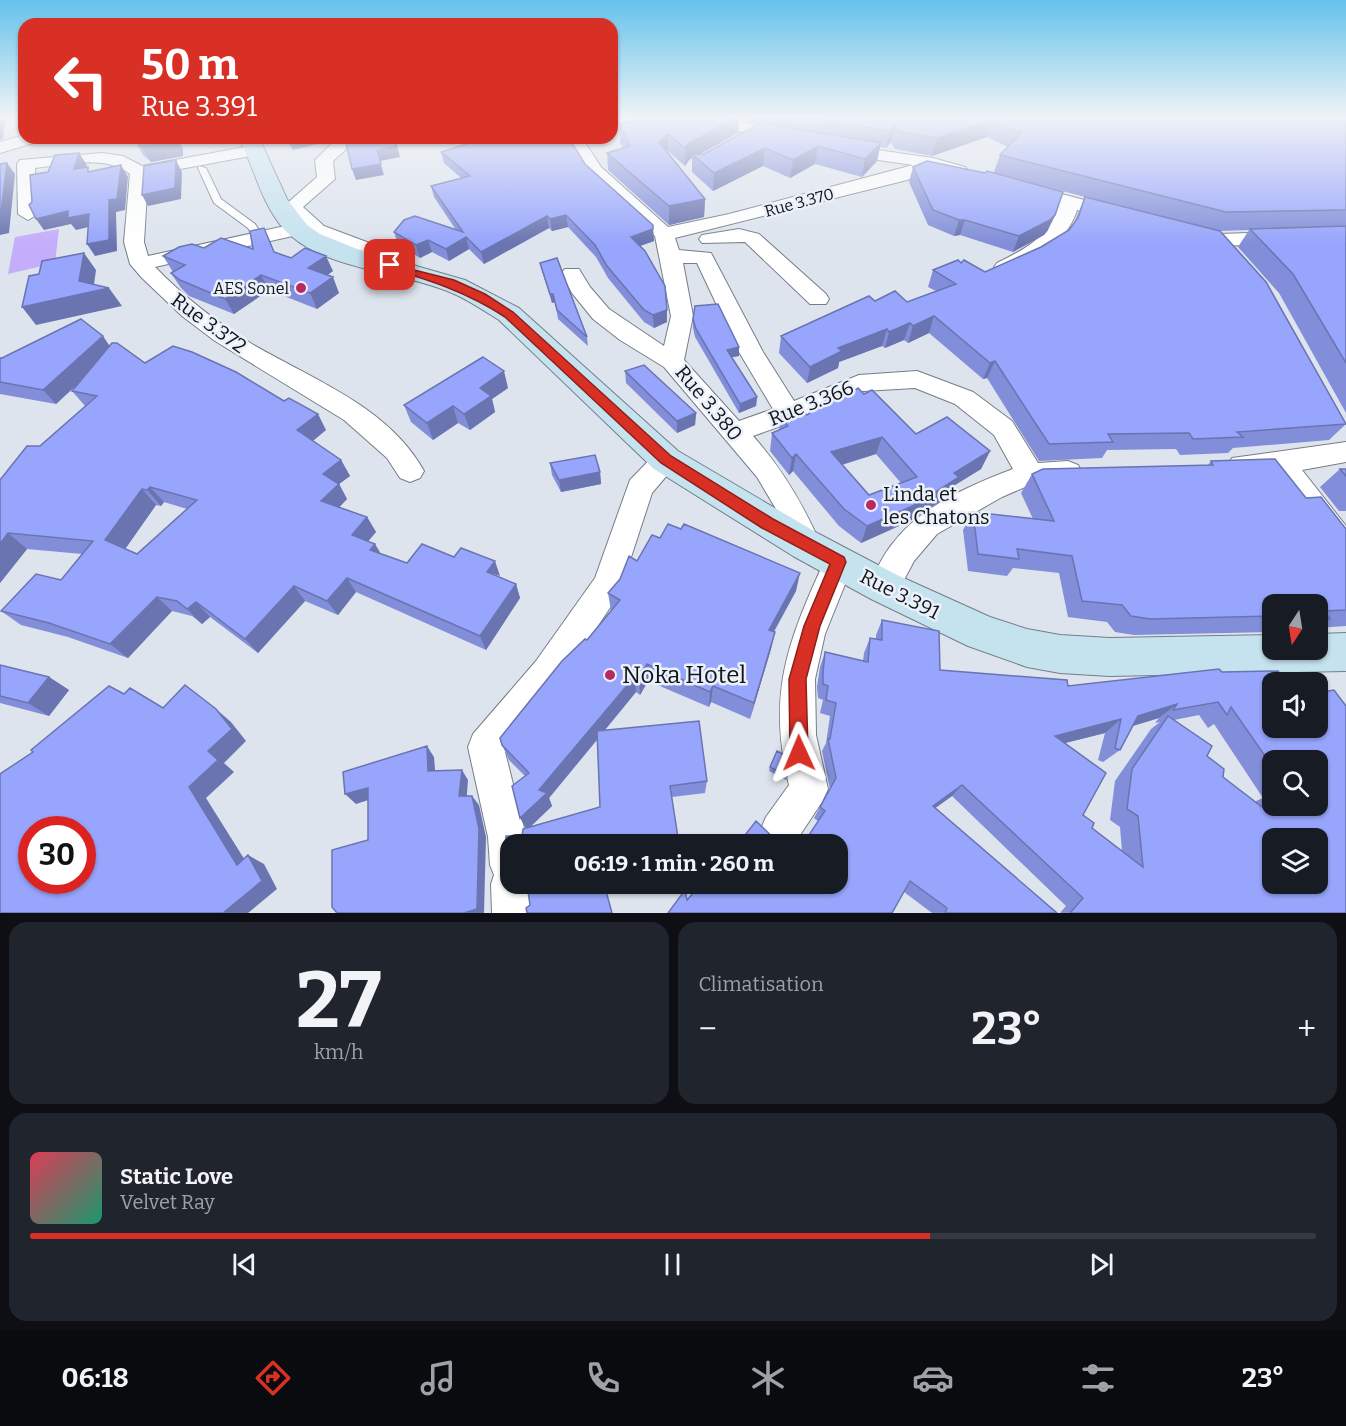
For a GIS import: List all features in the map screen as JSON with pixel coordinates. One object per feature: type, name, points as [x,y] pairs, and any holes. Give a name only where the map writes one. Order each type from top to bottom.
[{"type":"main road","name":"Rue 3.391","points":[[260,159],[284,212],[297,229],[332,248],[450,283],[481,297],[509,314],[666,460],[806,545],[884,587],[982,633],[1027,648],[1060,654],[1110,657],[1346,652]]},
{"type":"street","points":[[28,214],[17,166],[92,159]]},
{"type":"street","points":[[106,159],[123,160],[132,164],[139,172],[134,242],[140,264],[297,229]]},
{"type":"street","points":[[139,172],[194,159]]},
{"type":"street","points":[[326,159],[326,179],[292,207],[317,230],[373,251],[409,270]]},
{"type":"street","points":[[587,159],[594,170],[667,245],[704,257],[751,352],[789,414]]},
{"type":"street","points":[[905,159],[933,163],[979,177]]},
{"type":"street","name":"Rue 3.370","points":[[667,245],[730,220],[901,176],[933,163]]},
{"type":"street","points":[[1001,183],[1069,203],[1137,219]]},
{"type":"street","points":[[986,276],[1052,241],[1059,233],[1069,203]]},
{"type":"street","points":[[1177,228],[1218,240],[1346,236]]},
{"type":"street","points":[[667,245],[693,238],[716,239],[740,235],[752,238],[818,299]]},
{"type":"street","points":[[1218,240],[1239,263]]},
{"type":"street","name":"Rue 3.380","points":[[667,245],[682,316],[672,361],[767,470],[789,505],[806,545]]},
{"type":"street","name":"Rue 3.372","points":[[140,264],[165,290],[223,336],[370,424],[404,459],[410,471]]},
{"type":"street","points":[[572,273],[579,292],[599,312],[636,340],[672,361]]},
{"type":"street","name":"Rue 3.366","points":[[734,433],[789,414],[859,383],[917,379],[964,398],[1003,428],[1030,474]]},
{"type":"street","points":[[1221,465],[1281,463],[1344,442]]},
{"type":"street","points":[[507,834],[486,747],[548,672],[608,584],[640,488],[666,460]]},
{"type":"street","points":[[1281,463],[1346,548]]},
{"type":"street","points":[[884,587],[903,552],[927,526],[992,489],[1030,474],[1090,471]]},
{"type":"street","points":[[780,831],[809,789],[799,753],[798,679],[812,626],[839,562]]},
{"type":"street","points":[[512,894],[513,913]]},
{"type":"lane","points":[[202,168],[217,201],[252,226],[259,238]]},
{"type":"shaded area","points":[[59,229],[55,263],[8,274],[15,237]]},
{"type":"building","points":[[54,159],[77,159],[74,169],[88,167],[88,172],[121,165],[117,199],[109,200],[109,240],[87,244],[89,214],[68,218],[68,211],[36,219],[29,205],[32,202],[30,175],[48,172]]},
{"type":"building","points":[[350,159],[379,159],[381,164],[352,169]]},
{"type":"building","points":[[449,159],[582,159],[653,225],[653,229],[631,237],[645,251],[665,286],[667,310],[653,315],[644,310],[607,266],[595,245],[566,215],[550,219],[547,216],[481,252],[466,237],[446,249],[428,240],[416,245],[394,232],[404,220],[415,216],[463,232],[431,186],[470,176]]},
{"type":"building","points":[[614,159],[672,159],[705,199],[669,206]]},
{"type":"building","points":[[697,159],[743,159],[714,173]]},
{"type":"building","points":[[1014,159],[1346,159],[1346,210],[1226,212]]},
{"type":"building","points":[[176,160],[175,188],[142,195],[144,166]]},
{"type":"building","points":[[927,161],[985,173],[987,171],[1063,192],[1055,215],[1050,220],[1019,236],[959,220],[933,210],[913,167]]},
{"type":"building","points":[[7,163],[0,222],[0,164]]},
{"type":"building","points":[[1085,197],[1220,231],[1266,282],[1346,424],[1237,432],[1243,437],[1193,439],[1189,433],[1108,434],[1113,442],[1049,444],[995,361],[990,363],[934,316],[913,326],[910,323],[889,332],[887,329],[838,348],[842,351],[810,367],[781,336],[869,296],[875,301],[895,291],[907,302],[956,284],[933,270],[958,260],[961,263],[964,260],[985,272],[1041,247],[1069,230],[1078,218]]},
{"type":"building","points":[[1346,226],[1346,363],[1293,274],[1250,229]]},
{"type":"building","points":[[264,228],[274,252],[291,258],[305,248],[326,256],[308,268],[333,277],[310,293],[261,275],[225,299],[180,280],[171,273],[185,265],[163,256],[179,247],[192,244],[204,248],[221,238],[253,249],[250,231]]},
{"type":"building","points":[[84,253],[79,281],[109,288],[22,307],[29,276],[39,274],[42,261]]},
{"type":"building","points":[[557,258],[587,337],[557,310],[553,294],[550,294],[540,263]]},
{"type":"building","points":[[718,304],[739,347],[727,350],[757,397],[740,404],[696,329],[693,319],[695,306]]},
{"type":"building","points":[[81,319],[103,336],[43,390],[0,382],[0,358]]},
{"type":"building","points":[[112,343],[117,343],[145,363],[173,346],[192,352],[236,372],[284,401],[289,398],[318,414],[297,430],[341,460],[323,474],[339,484],[321,501],[367,517],[352,535],[375,544],[370,550],[407,563],[422,544],[454,557],[461,548],[495,561],[487,572],[516,584],[480,636],[347,578],[327,601],[294,586],[245,639],[196,602],[187,609],[177,601],[157,597],[110,644],[49,623],[1,611],[36,574],[61,580],[93,541],[8,533],[0,544],[0,480],[27,446],[40,446],[97,396],[72,391]],"holes":[[[150,487],[197,500],[137,554],[105,540],[142,489],[147,490]]]},
{"type":"building","points":[[483,357],[504,371],[480,388],[491,396],[464,414],[453,406],[427,423],[404,405]]},
{"type":"building","points":[[644,365],[696,413],[677,421],[625,371]]},
{"type":"building","points":[[858,388],[864,394],[872,390],[916,434],[947,417],[990,451],[954,473],[959,477],[917,504],[867,526],[844,509],[796,454],[792,458],[772,433],[788,426],[781,417],[802,410],[807,415],[827,398],[831,402],[844,391],[850,394]],"holes":[[[882,437],[917,477],[869,495],[831,452]]]},
{"type":"building","points":[[595,455],[600,472],[559,480],[550,463]]},
{"type":"building","points":[[1275,459],[1306,498],[1321,497],[1346,529],[1346,610],[1328,611],[1328,594],[1262,594],[1262,616],[1150,619],[1131,616],[1122,605],[1082,601],[1072,556],[1017,549],[1019,559],[978,554],[973,512],[1054,521],[1032,474],[1043,469],[1213,465],[1211,461]]},
{"type":"building","points":[[668,524],[681,529],[684,524],[800,573],[769,630],[775,632],[754,703],[713,686],[710,692],[647,664],[639,679],[635,676],[539,790],[547,793],[520,818],[512,786],[529,773],[502,745],[500,738],[562,661],[585,639],[587,640],[620,600],[608,593],[620,579],[629,556],[637,561],[652,535],[660,538]]},
{"type":"building","points":[[882,620],[939,631],[940,670],[1067,680],[1068,686],[1219,669],[1222,672],[1278,671],[1262,672],[1262,738],[1328,738],[1328,691],[1334,690],[1346,706],[1346,913],[1070,913],[1083,898],[962,785],[933,806],[1057,913],[945,913],[947,908],[910,881],[892,913],[668,913],[682,894],[686,894],[687,900],[692,894],[848,894],[848,834],[810,834],[825,811],[820,807],[836,778],[828,739],[830,739],[836,703],[826,700],[828,686],[823,684],[823,673],[825,652],[868,662],[870,638],[882,640]]},
{"type":"building","points":[[0,665],[49,677],[28,703],[0,696]]},
{"type":"building","points":[[185,685],[216,709],[232,729],[208,751],[218,760],[189,787],[237,865],[248,855],[262,881],[223,913],[0,913],[0,774],[33,752],[31,750],[109,686],[124,694],[130,688],[163,708]]},
{"type":"building","points":[[699,721],[707,781],[670,786],[677,834],[522,834],[523,829],[600,807],[597,731]]},
{"type":"building","points":[[427,746],[428,771],[462,770],[459,796],[472,796],[479,829],[477,909],[464,913],[337,913],[332,907],[332,850],[368,840],[368,788],[345,794],[343,772]]},
{"type":"building","points":[[777,751],[783,754],[787,776],[770,767]]},
{"type":"building","points":[[756,821],[770,834],[746,834]]},
{"type":"building","points":[[528,894],[607,894],[612,913],[527,913],[526,908],[530,905]]},
{"type":"place","name":"AES Sonel","points":[[301,288]]},
{"type":"place","name":"Linda et les Chatons","points":[[871,505]]},
{"type":"place","name":"Noka Hotel","points":[[610,675]]},
{"type":"route","points":[[390,265],[450,283],[481,297],[509,314],[666,460],[768,523],[839,562],[812,626],[798,679],[799,753]]}]
